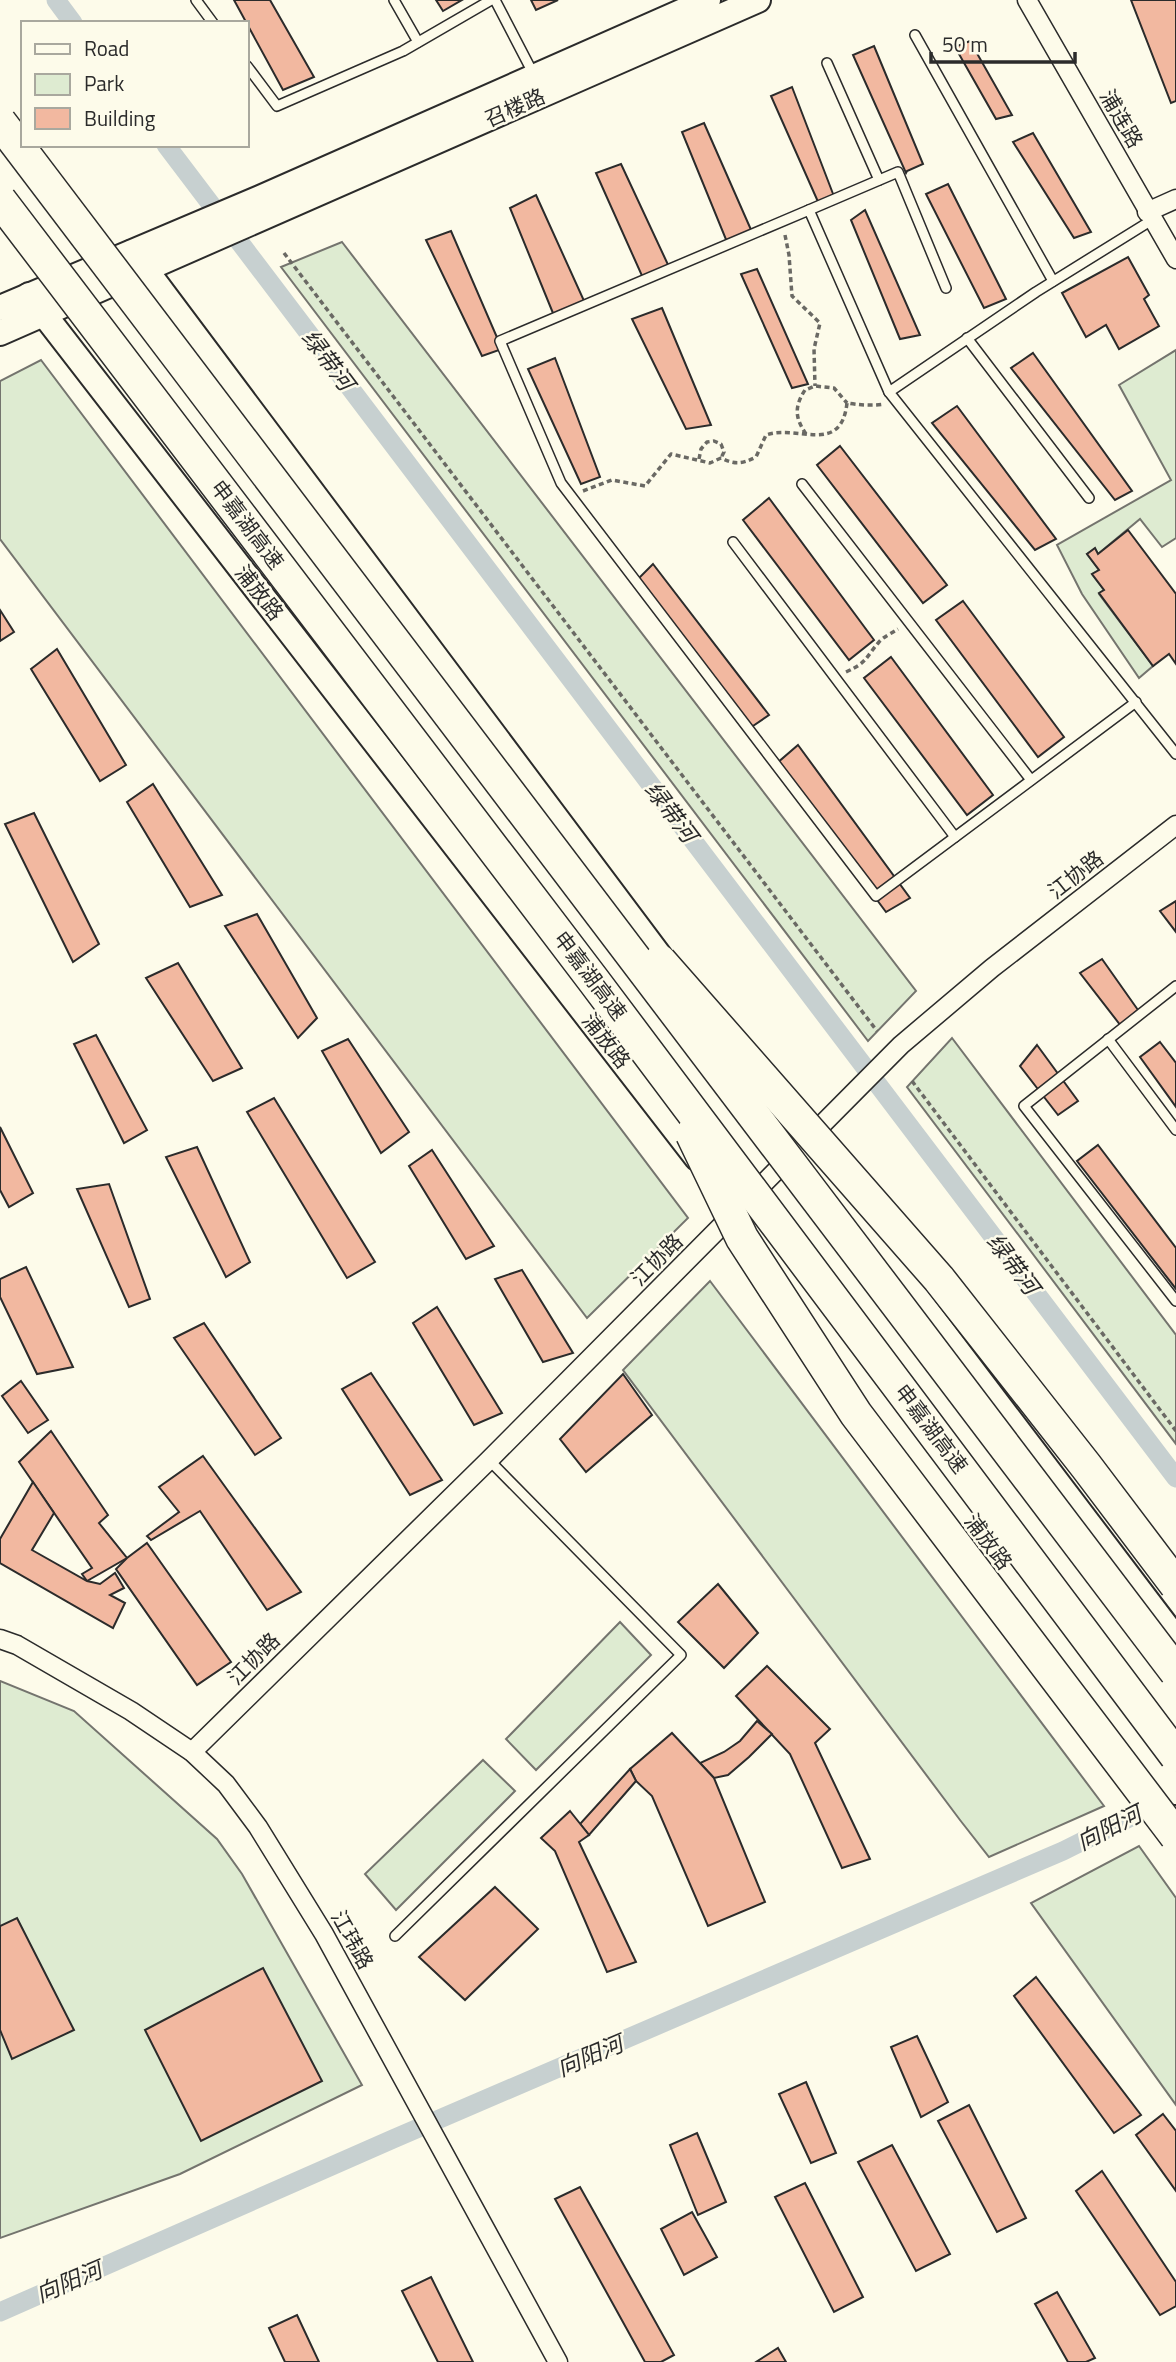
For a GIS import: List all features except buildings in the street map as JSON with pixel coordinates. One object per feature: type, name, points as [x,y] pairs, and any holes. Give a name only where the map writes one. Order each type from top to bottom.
[{"type":"highway","points":[[0,122],[1176,1672]]},
{"type":"highway","name":"申嘉湖高速","points":[[0,200],[659,1067],[1166,1760]]},
{"type":"highway","points":[[559,858],[651,950],[939,1279],[1087,1466],[1176,1585]]},
{"type":"highway","points":[[659,1067],[742,1238],[856,1415],[1176,1836]]},
{"type":"main road","name":"召楼路","points":[[266,207],[535,76],[708,0]]},
{"type":"main road","name":"召楼路","points":[[266,207],[758,0]]},
{"type":"main road","points":[[0,333],[36,305],[266,207]]},
{"type":"main road","points":[[138,261],[801,1146],[1176,1639]]},
{"type":"main road","points":[[0,308],[36,305]]},
{"type":"main road","name":"浦放路","points":[[36,305],[1166,1760],[1176,1792]]},
{"type":"street","name":"浦连路","points":[[1027,0],[1176,259]]},
{"type":"street","points":[[1150,216],[1176,199]]},
{"type":"street","name":"江协路","points":[[192,1752],[489,1460],[901,1045],[992,968],[1176,825]]},
{"type":"street","name":"江玮路","points":[[0,1639],[17,1645],[131,1711],[192,1752],[226,1784],[258,1827],[324,1934],[558,2362]]},
{"type":"lane","points":[[196,0],[212,21]]},
{"type":"lane","points":[[394,0],[418,42]]},
{"type":"lane","points":[[248,67],[277,106],[403,51],[493,0],[535,76]]},
{"type":"lane","points":[[915,35],[1053,281]]},
{"type":"lane","points":[[827,63],[879,180]]},
{"type":"lane","points":[[946,288],[898,172],[500,341],[561,483],[876,896],[1136,702]]},
{"type":"lane","points":[[809,210],[888,392],[1176,754]]},
{"type":"lane","points":[[888,392],[1150,216]]},
{"type":"lane","points":[[968,338],[1090,498]]},
{"type":"lane","points":[[802,484],[1031,780]]},
{"type":"lane","points":[[733,542],[955,837]]},
{"type":"lane","points":[[1176,986],[1024,1106],[1176,1301]]},
{"type":"lane","points":[[1108,1039],[1176,1130]]},
{"type":"lane","points":[[395,1936],[681,1655],[489,1460]]},
{"type":"path","points":[[785,220],[792,296],[820,323],[814,349],[815,386]]},
{"type":"path","points":[[284,253],[877,1031]]},
{"type":"path","points":[[806,434],[797,421],[797,408],[805,390],[815,386],[834,388],[847,403],[861,406],[871,403],[879,406],[895,401]]},
{"type":"path","points":[[721,458],[742,464],[756,457],[766,435],[776,432],[822,435],[834,432],[842,425],[847,403]]},
{"type":"path","points":[[572,497],[612,480],[645,486],[671,454],[710,463],[721,458],[724,452],[721,444],[707,442],[701,449],[699,459]]},
{"type":"path","points":[[835,678],[859,667],[879,641],[908,622]]},
{"type":"path","points":[[912,1082],[1176,1431]]},
{"type":"green space","points":[[342,242],[916,991],[868,1041],[281,267]]},
{"type":"green space","points":[[1176,350],[1176,538],[1162,547],[1140,519],[1098,554],[1095,549],[1087,554],[1099,570],[1092,574],[1104,590],[1099,594],[1153,666],[1139,678],[1082,594],[1057,545],[1171,480],[1119,385]]},
{"type":"green space","points":[[41,360],[688,1218],[587,1318],[0,539],[0,381]]},
{"type":"green space","points":[[952,1038],[1176,1335],[1176,1444],[907,1087]]},
{"type":"green space","points":[[710,1281],[1104,1806],[989,1857],[960,1820],[623,1370]]},
{"type":"green space","points":[[620,1622],[651,1655],[536,1770],[506,1739]]},
{"type":"green space","points":[[0,1681],[74,1711],[217,1839],[242,1874],[362,2085],[180,2174],[0,2238]]},
{"type":"green space","points":[[483,1760],[515,1791],[396,1910],[365,1874]]},
{"type":"green space","points":[[1139,1846],[1176,1898],[1176,2105],[1031,1903]]},
{"type":"waterway","name":"绿带河","points":[[56,0],[72,21]]},
{"type":"waterway","name":"绿带河","points":[[168,147],[1176,1478]]},
{"type":"waterway","name":"向阳河","points":[[0,2312],[393,2139],[1063,1851],[1163,1801]]}]
